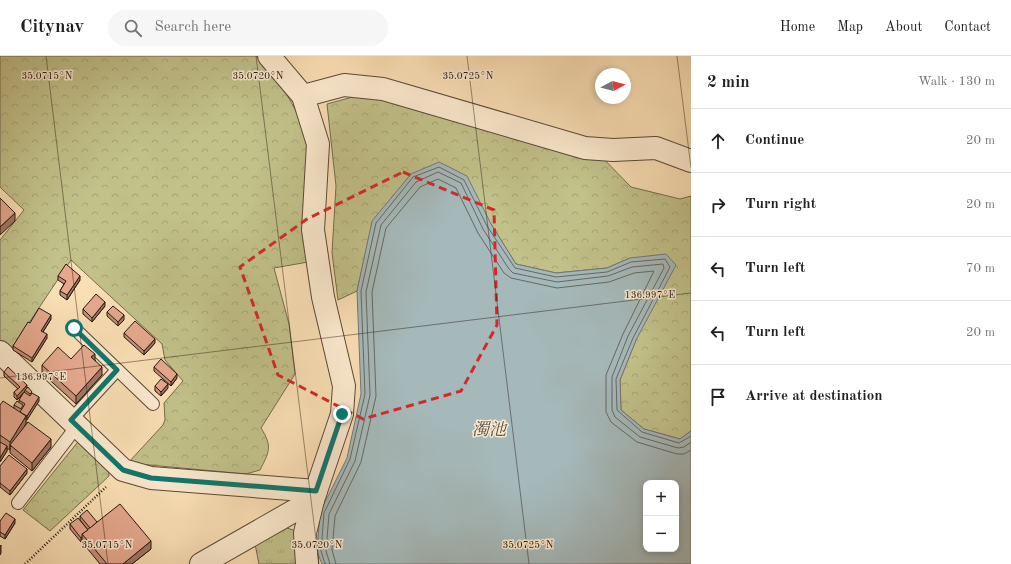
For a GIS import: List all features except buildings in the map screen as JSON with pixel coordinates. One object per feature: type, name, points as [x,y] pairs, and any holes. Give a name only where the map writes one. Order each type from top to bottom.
[{"type":"street","points":[[269,56],[303,96],[318,144],[313,230],[323,297],[344,386],[342,414],[314,496],[305,533],[307,564]]},
{"type":"street","points":[[303,96],[344,85],[383,89],[585,148],[613,150],[656,148],[691,161]]},
{"type":"street","points":[[0,352],[123,470],[151,478],[314,496]]},
{"type":"street","points":[[201,564],[314,496]]},
{"type":"lane","points":[[74,328],[153,404]]},
{"type":"lane","points":[[18,503],[74,423],[117,370]]},
{"type":"path","points":[[25,564],[123,470]]},
{"type":"highlighted area","points":[[403,172],[494,210],[497,325],[461,391],[363,419],[278,375],[240,267],[307,219]]},
{"type":"green space","points":[[0,56],[256,56],[275,78],[289,98],[300,120],[309,147],[308,262],[274,268],[289,324],[295,374],[261,428],[267,440],[268,449],[266,459],[260,470],[246,474],[128,463],[163,425],[165,420],[164,403],[183,381],[165,360],[162,344],[71,260],[10,351],[0,341],[0,240],[24,210],[0,187]]},
{"type":"green space","points":[[382,89],[594,149],[631,187],[680,199],[691,196],[691,431],[680,439],[644,429],[621,410],[620,380],[636,340],[630,258],[607,268],[556,273],[516,264],[491,224],[373,221],[357,291],[338,300],[332,253],[336,186],[327,104]]},
{"type":"green space","points":[[81,438],[108,463],[109,476],[50,531],[23,510]]},
{"type":"green space","points":[[284,527],[296,531],[299,564],[259,564],[255,544]]},
{"type":"water","name":"濁池","points":[[439,162],[467,176],[491,224],[516,264],[556,273],[607,268],[630,258],[666,254],[676,265],[636,340],[620,380],[621,410],[644,429],[680,439],[691,431],[691,564],[322,564],[317,552],[320,512],[347,458],[361,394],[357,291],[372,221],[411,174]]},
{"type":"route","points":[[74,328],[117,370],[71,420],[123,470],[151,478],[316,491],[342,414]]}]
